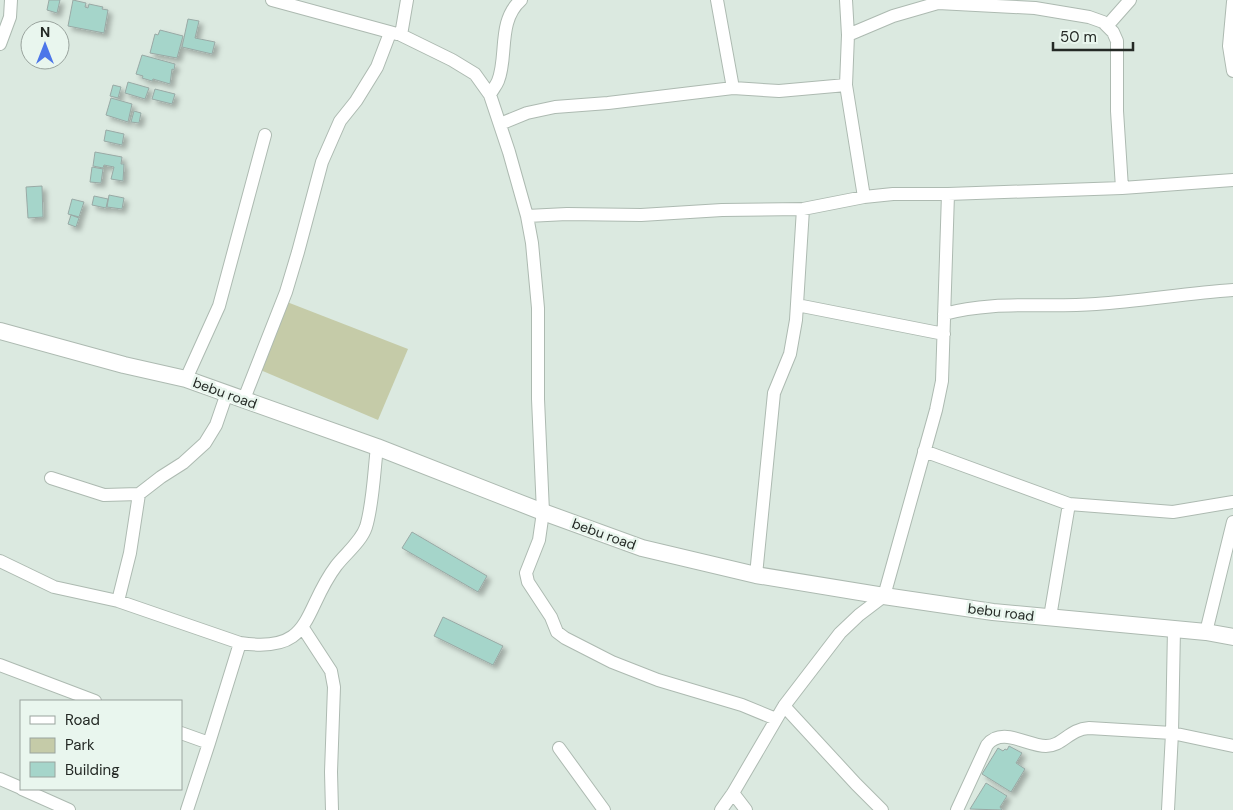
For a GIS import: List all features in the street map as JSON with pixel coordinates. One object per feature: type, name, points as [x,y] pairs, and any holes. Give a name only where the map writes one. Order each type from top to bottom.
[{"type":"street","points":[[0,44],[10,17],[11,0]]},
{"type":"street","points":[[272,0],[395,34],[452,60],[475,74],[490,95],[526,216],[532,243],[538,308],[538,399],[543,512],[539,540],[526,573],[528,582],[551,617],[557,632],[612,662],[658,680],[742,705],[776,719]]},
{"type":"street","points":[[244,399],[286,292],[327,148],[340,121],[356,101],[395,34],[407,0]]},
{"type":"street","points":[[490,95],[498,81],[507,24],[516,4],[521,0]]},
{"type":"street","points":[[717,0],[733,88]]},
{"type":"street","points":[[846,0],[848,35],[846,85],[864,197]]},
{"type":"street","points":[[1107,26],[1130,0]]},
{"type":"street","points":[[848,35],[893,16],[938,2],[1035,4],[1103,22],[1113,32],[1117,41],[1122,188]]},
{"type":"street","points":[[1233,2],[1228,46],[1233,71]]},
{"type":"street","points":[[500,124],[527,113],[555,107],[608,103],[733,88],[779,90],[846,85]]},
{"type":"street","points":[[186,379],[219,306],[264,135]]},
{"type":"street","points":[[526,216],[567,214],[641,215],[722,210],[803,209],[864,197],[893,194],[1122,188],[1233,180]]},
{"type":"street","points":[[721,810],[784,706],[840,633],[859,615],[884,596],[936,410],[942,381],[948,194]]},
{"type":"street","points":[[756,575],[774,393],[790,354],[797,305],[803,209]]},
{"type":"street","points":[[944,314],[987,305],[1097,304],[1233,290]]},
{"type":"street","points":[[797,305],[944,334]]},
{"type":"street","name":"bebu road","points":[[0,331],[124,365],[186,379],[377,447],[543,512],[642,548],[756,575],[884,596],[994,612],[1206,632],[1233,638]]},
{"type":"street","points":[[51,478],[104,495],[139,494],[160,477],[183,463],[205,443],[216,425],[226,393]]},
{"type":"street","points":[[0,561],[54,587],[118,601],[240,643],[276,643],[288,640],[303,628],[335,568],[365,530],[377,447]]},
{"type":"street","points":[[924,451],[1069,504],[1173,512],[1233,502]]},
{"type":"street","points":[[118,601],[130,553],[139,494]]},
{"type":"street","points":[[1050,617],[1069,504]]},
{"type":"street","points":[[1206,632],[1233,522]]},
{"type":"street","points":[[303,628],[331,671],[334,687],[331,772],[332,810]]},
{"type":"street","points":[[1168,810],[1174,629]]},
{"type":"street","points":[[186,810],[240,643]]},
{"type":"street","points":[[0,665],[92,700]]},
{"type":"street","points":[[784,706],[882,810]]},
{"type":"street","points":[[957,810],[988,745],[992,739],[998,736],[1049,746],[1056,744],[1080,728],[1172,733],[1233,746]]},
{"type":"street","points":[[182,733],[209,743]]},
{"type":"street","points":[[559,748],[604,810]]},
{"type":"street","points":[[0,779],[20,788]]},
{"type":"street","points":[[24,790],[69,810]]},
{"type":"street","points":[[733,793],[746,810]]},
{"type":"green space","points":[[287,302],[408,349],[378,420],[258,369]]},
{"type":"building","points":[[49,0],[60,0],[57,13],[47,10]]},
{"type":"building","points":[[73,0],[86,3],[85,7],[88,8],[89,4],[108,10],[104,33],[70,26],[69,20]]},
{"type":"building","points":[[188,19],[199,21],[195,38],[215,42],[212,54],[182,47]]},
{"type":"building","points":[[160,30],[183,36],[177,58],[150,53],[155,34],[158,35]]},
{"type":"building","points":[[142,55],[175,64],[174,70],[172,69],[170,84],[153,79],[152,81],[136,74]]},
{"type":"building","points":[[128,82],[149,88],[145,99],[125,93]]},
{"type":"building","points":[[113,85],[121,87],[118,98],[110,96]]},
{"type":"building","points":[[155,89],[175,94],[172,104],[152,99]]},
{"type":"building","points":[[111,98],[132,104],[128,122],[106,115]]},
{"type":"building","points":[[134,111],[141,113],[139,123],[131,122]]},
{"type":"building","points":[[106,130],[124,134],[122,145],[104,141]]},
{"type":"building","points":[[95,152],[122,157],[121,164],[124,164],[123,181],[111,179],[114,167],[104,165],[103,168],[93,166]]},
{"type":"building","points":[[92,167],[103,169],[101,183],[90,182]]},
{"type":"building","points":[[42,186],[43,217],[28,218],[26,187]]},
{"type":"building","points":[[109,195],[124,198],[122,209],[107,207]]},
{"type":"building","points":[[94,196],[108,199],[106,208],[92,205]]},
{"type":"building","points":[[72,199],[84,202],[79,217],[68,214]]},
{"type":"building","points":[[71,215],[79,218],[76,227],[68,224]]},
{"type":"building","points":[[412,532],[487,576],[478,592],[402,548]]},
{"type":"building","points":[[443,617],[503,646],[493,665],[434,636]]},
{"type":"building","points":[[1009,746],[1022,753],[1016,763],[1025,769],[1011,792],[982,774],[998,748],[1003,751],[1007,750]]},
{"type":"building","points":[[986,783],[1007,796],[1000,807],[1002,810],[970,809]]}]
